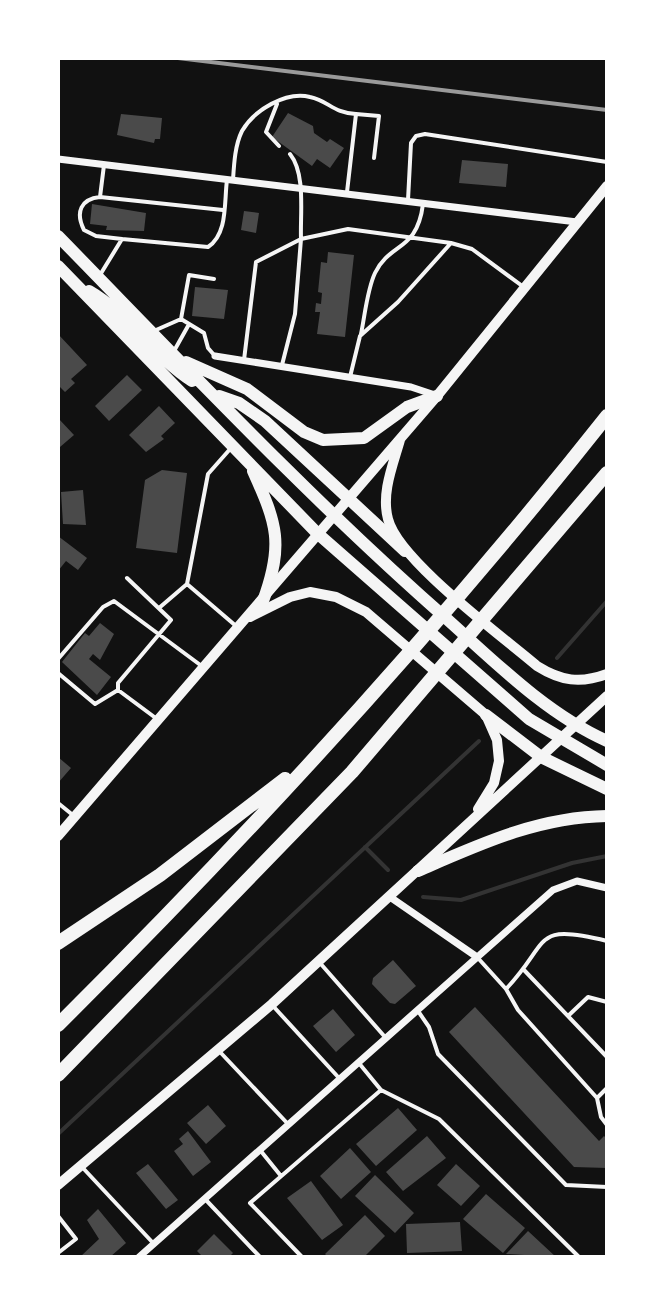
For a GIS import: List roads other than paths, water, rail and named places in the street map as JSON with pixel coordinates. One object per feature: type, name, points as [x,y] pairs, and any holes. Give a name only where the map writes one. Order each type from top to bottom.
[{"type":"highway","points":[[58,1025],[321,752],[492,557],[607,416]]},
{"type":"highway","points":[[58,1075],[303,825],[506,595],[607,473]]},
{"type":"highway","points":[[58,943],[160,875],[321,752]]},
{"type":"main road","points":[[58,836],[437,396],[607,186]]},
{"type":"main road","points":[[58,236],[332,515],[513,678],[576,726],[607,741]]},
{"type":"main road","points":[[58,266],[317,533],[529,719],[607,765]]},
{"type":"main road","points":[[74,283],[108,302],[170,364],[214,394],[253,411],[405,551],[537,666],[556,678],[577,681],[607,674]]},
{"type":"main road","points":[[177,357],[247,389],[304,432],[323,440],[364,438],[407,407],[437,396]]},
{"type":"main road","points":[[401,438],[386,503],[388,521],[405,551]]},
{"type":"main road","points":[[248,461],[274,515],[277,533],[275,569],[263,601]]},
{"type":"main road","points":[[249,617],[290,597],[310,592],[336,597],[366,612],[486,715],[541,757],[607,789]]},
{"type":"main road","points":[[58,1185],[272,1004],[607,696]]},
{"type":"main road","points":[[471,821],[494,783],[499,761],[497,740],[486,715]]},
{"type":"main road","points":[[418,871],[528,826],[560,819],[607,816]]},
{"type":"street","points":[[58,159],[577,222]]},
{"type":"street","points":[[215,356],[411,387],[437,396]]},
{"type":"street","points":[[139,1257],[416,1009],[563,884],[589,882],[607,888]]},
{"type":"street","points":[[390,897],[477,957]]},
{"type":"lane","points":[[223,210],[100,197],[87,199],[82,204],[80,216],[84,230],[96,236],[208,247],[217,241],[222,231],[223,210],[242,132],[254,116],[287,97],[311,97],[339,114],[379,116],[374,158]]},
{"type":"lane","points":[[278,102],[266,132],[279,146]]},
{"type":"lane","points":[[347,195],[356,114]]},
{"type":"lane","points":[[408,202],[411,143],[416,136],[425,134],[607,162]]},
{"type":"lane","points":[[281,367],[295,314],[301,239],[300,190],[290,154]]},
{"type":"lane","points":[[100,197],[104,165]]},
{"type":"lane","points":[[350,377],[375,271],[413,236],[421,224],[423,204]]},
{"type":"lane","points":[[243,362],[256,262],[301,239],[348,229],[451,243],[472,249],[525,288]]},
{"type":"lane","points":[[98,277],[122,239]]},
{"type":"lane","points":[[360,336],[398,302],[451,243]]},
{"type":"lane","points":[[181,319],[189,275],[214,279]]},
{"type":"lane","points":[[152,332],[181,319]]},
{"type":"lane","points":[[181,319],[204,333],[208,348],[215,356]]},
{"type":"lane","points":[[177,357],[188,326]]},
{"type":"lane","points":[[159,608],[187,584],[208,474],[211,466],[233,445]]},
{"type":"lane","points":[[118,690],[118,683],[171,620],[127,578]]},
{"type":"lane","points":[[187,584],[239,628]]},
{"type":"lane","points":[[58,659],[103,607],[114,601],[204,668]]},
{"type":"lane","points":[[58,673],[95,704],[118,690]]},
{"type":"lane","points":[[118,690],[158,721]]},
{"type":"lane","points":[[58,803],[74,816]]},
{"type":"lane","points":[[506,989],[524,970],[540,940],[548,935],[573,933],[607,941]]},
{"type":"lane","points":[[477,957],[506,989],[518,1010],[597,1098],[601,1117],[607,1125]]},
{"type":"lane","points":[[319,962],[385,1037]]},
{"type":"lane","points":[[524,970],[607,1057]]},
{"type":"lane","points":[[568,1016],[588,997],[607,1002]]},
{"type":"lane","points":[[272,1004],[339,1078]]},
{"type":"lane","points":[[416,1009],[429,1027],[438,1054],[566,1185],[607,1187]]},
{"type":"lane","points":[[218,1050],[288,1124]]},
{"type":"lane","points":[[358,1062],[381,1090],[439,1119],[579,1257]]},
{"type":"lane","points":[[597,1098],[607,1088]]},
{"type":"lane","points":[[302,1257],[250,1203],[381,1090]]},
{"type":"lane","points":[[260,1150],[281,1176]]},
{"type":"lane","points":[[81,1165],[154,1244]]},
{"type":"lane","points":[[205,1199],[260,1257]]},
{"type":"lane","points":[[58,1216],[76,1239],[58,1253]]},
{"type":"waterway","points":[[557,658],[607,601]]},
{"type":"waterway","points":[[58,1134],[479,741]]},
{"type":"waterway","points":[[365,847],[388,870]]},
{"type":"waterway","points":[[423,897],[461,900],[572,863],[607,856]]},
{"type":"railway","points":[[178,58],[607,110]]}]
